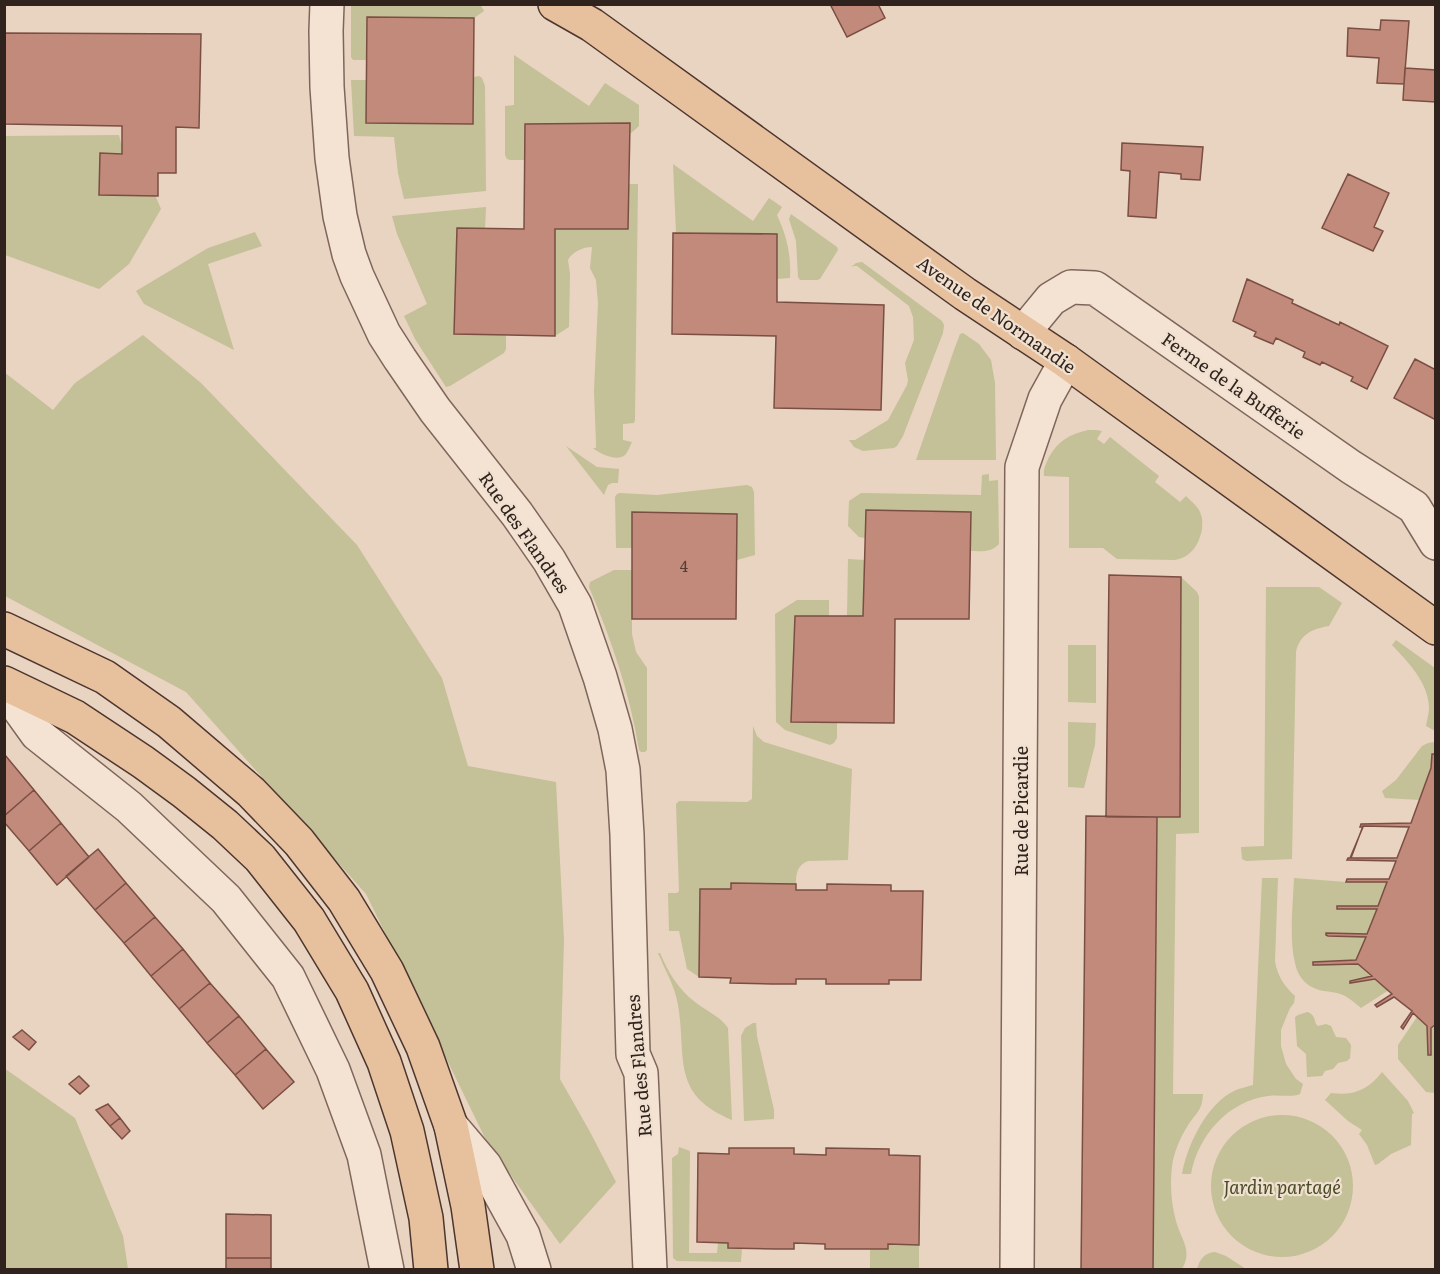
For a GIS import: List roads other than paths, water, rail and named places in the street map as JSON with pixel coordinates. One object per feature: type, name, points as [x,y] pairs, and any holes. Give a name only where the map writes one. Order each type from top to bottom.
[{"type":"main road","name":"Avenue de Normandie","points":[[555,4],[592,25],[965,294],[1066,361],[1436,628]]},
{"type":"main road","points":[[4,629],[105,677],[169,722],[252,792],[299,842],[345,900],[387,971],[423,1047],[451,1126],[468,1206],[477,1269]]},
{"type":"main road","points":[[4,686],[75,717],[184,792],[225,825],[260,858],[309,920],[352,991],[384,1062],[407,1131],[426,1218],[431,1269]]},
{"type":"street","name":"Rue des Flandres","points":[[327,4],[327,87],[332,158],[340,216],[346,244],[357,276],[384,334],[400,359],[435,410],[517,514],[565,586],[579,616],[615,729],[622,760],[627,835],[633,1054],[641,1073],[650,1269]]},
{"type":"street","name":"Ferme de la Bufferie","points":[[1023,333],[1051,299],[1071,287],[1095,288],[1351,467],[1414,507],[1436,543]]},
{"type":"street","name":"Rue de Picardie","points":[[1017,1269],[1022,467],[1045,399],[1066,361]]},
{"type":"street","points":[[4,686],[37,735],[129,807],[226,899],[288,977],[333,1070],[364,1155],[387,1269]]},
{"type":"street","points":[[451,1126],[485,1166],[523,1235],[534,1269]]},
{"type":"park label","name":"Jardin partagé","points":[[1282,1186]]}]
